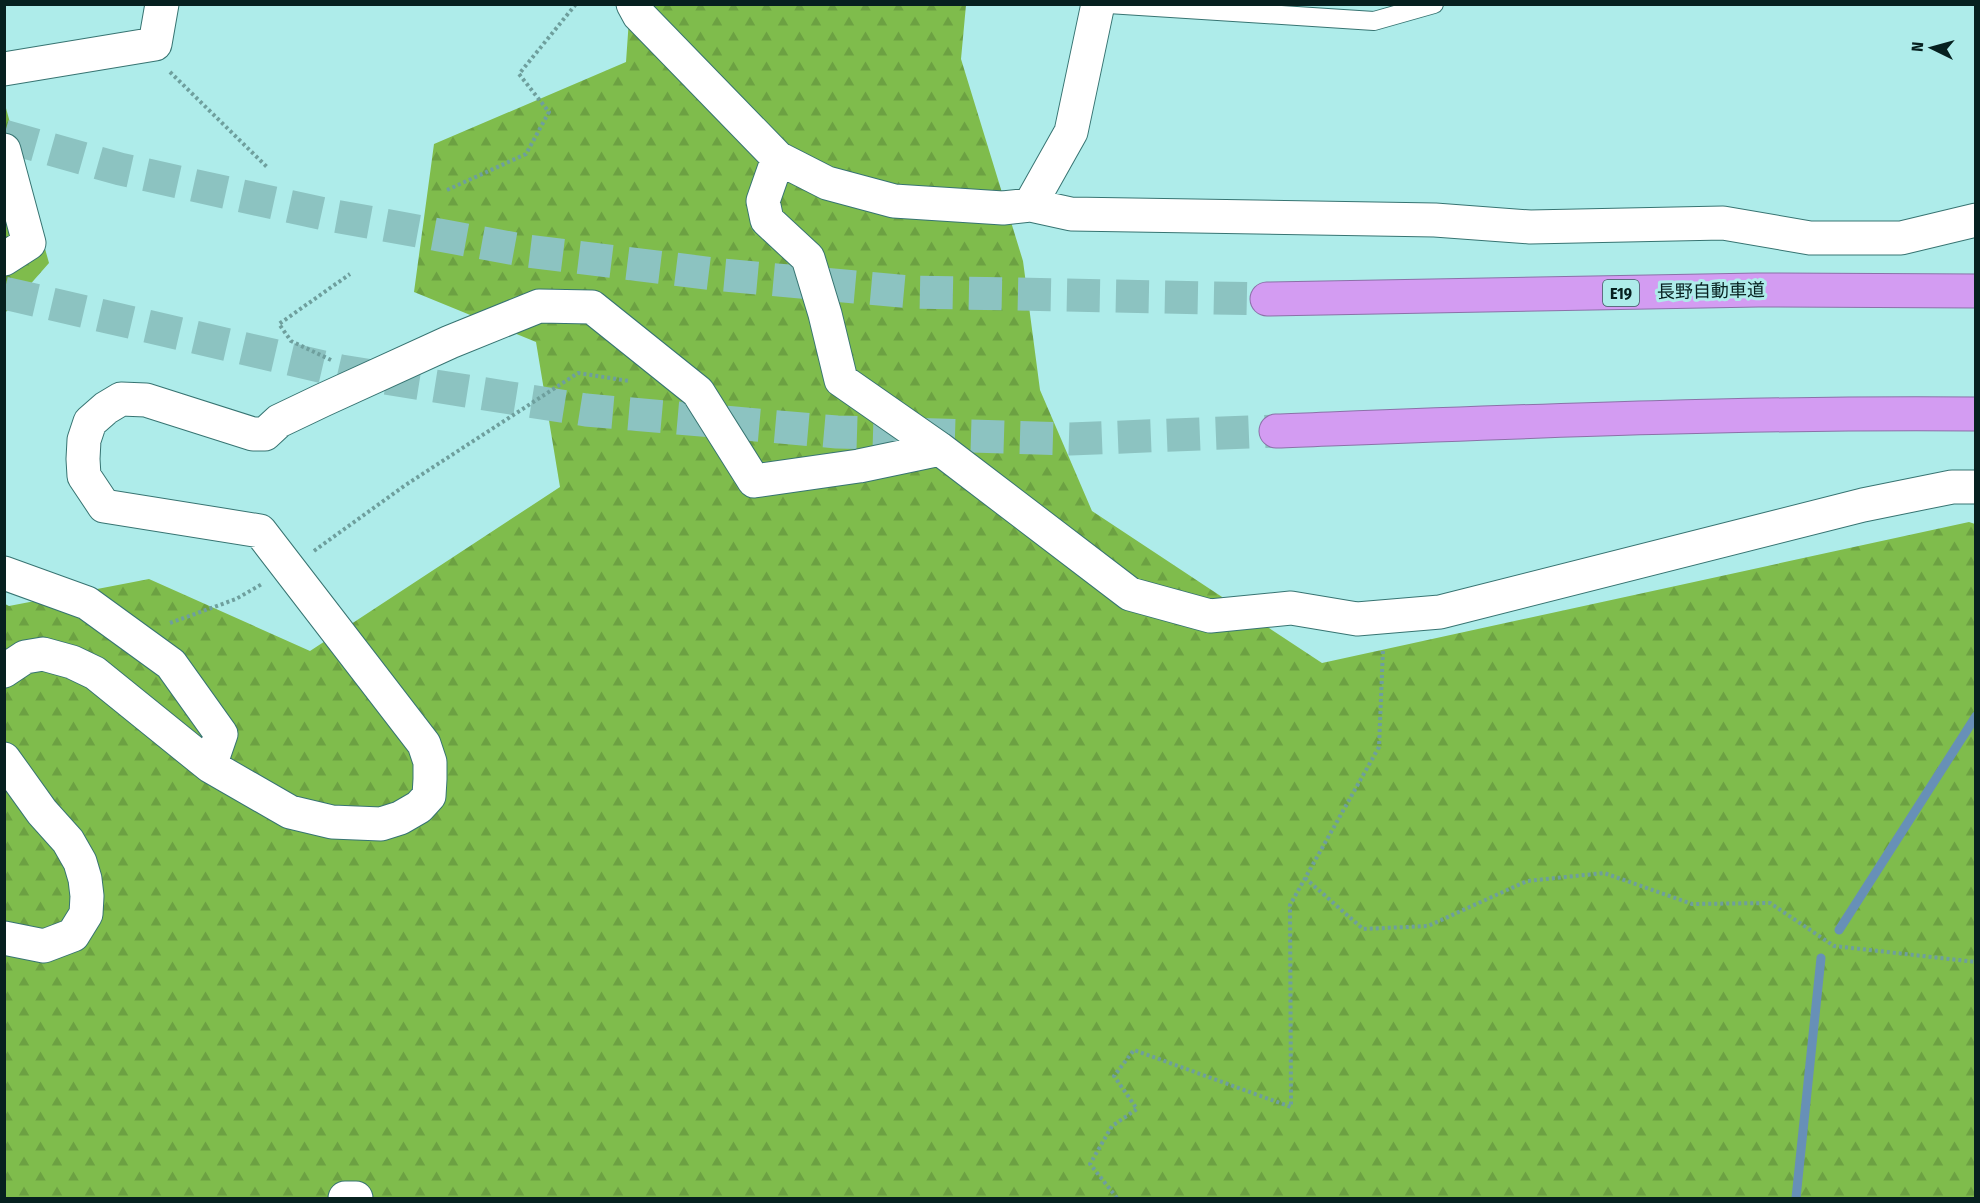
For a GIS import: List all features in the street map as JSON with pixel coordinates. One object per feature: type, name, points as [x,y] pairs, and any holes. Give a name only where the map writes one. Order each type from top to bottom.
[{"type":"highway","name":"長野自動車道","points":[[1267,299],[1758,290],[1976,291]]},
{"type":"highway","points":[[1276,431],[1665,417],[1830,413],[1976,414]]},
{"type":"street","points":[[4,69],[155,44],[162,4]]},
{"type":"street","points":[[633,4],[639,15],[778,158],[827,183],[894,201],[1003,208],[1030,205],[1071,214],[1436,220],[1530,227],[1723,224],[1810,238],[1900,238],[1976,220]]},
{"type":"street","points":[[1030,205],[1071,132],[1098,4]]},
{"type":"street","points":[[4,150],[29,243],[4,259]]},
{"type":"street","points":[[778,158],[763,201],[767,220],[807,258],[825,314],[841,380],[940,449],[1130,594],[1210,616],[1292,608],[1357,618],[1440,612],[1863,505],[1952,487],[1976,487]]},
{"type":"street","points":[[4,671],[25,657],[43,654],[95,673],[210,766],[290,812],[332,822],[381,824],[400,818],[419,807],[429,796],[430,762],[424,744],[260,531],[104,506],[84,476],[82,459],[84,440],[90,422],[106,408],[122,399],[146,400],[253,434],[265,434],[279,421],[370,378],[539,306],[592,307],[698,392],[754,481],[859,466],[940,449]]},
{"type":"street","points":[[4,573],[87,603],[171,664],[221,734],[210,766]]},
{"type":"street","points":[[4,759],[42,812],[68,841],[80,862],[87,896],[86,914],[72,935],[44,946],[4,939]]},
{"type":"street","points":[[345,1198],[357,1198]]},
{"type":"lane","points":[[1108,4],[1374,21],[1434,4]]},
{"type":"path","points":[[447,190],[526,154],[549,112],[519,74],[576,4]]},
{"type":"path","points":[[144,46],[268,168]]},
{"type":"path","points":[[350,274],[279,324],[291,341],[370,378]]},
{"type":"path","points":[[132,636],[236,599],[290,568],[404,486],[578,373],[633,381]]},
{"type":"path","points":[[1117,1198],[1090,1164],[1112,1126],[1137,1109],[1114,1076],[1134,1050],[1291,1107],[1290,905],[1379,747],[1384,616]]},
{"type":"path","points":[[1305,878],[1363,929],[1428,926],[1527,881],[1604,873],[1692,904],[1770,903],[1834,946],[1976,962]]},
{"type":"green space","points":[[630,5],[966,5],[961,59],[1023,261],[1040,390],[1092,511],[1322,663],[1969,522],[1975,524],[1975,1198],[5,1198],[5,604],[9,606],[149,579],[310,651],[560,487],[536,342],[414,292],[434,144],[626,62]]},
{"type":"green space","points":[[4,101],[49,263],[5,313],[4,313]]},
{"type":"waterway","points":[[1839,930],[1976,716]]},
{"type":"waterway","points":[[1796,1198],[1821,958]]},
{"type":"tunnel","points":[[4,136],[120,169],[324,214],[527,251],[723,275],[911,292],[1267,299]]},
{"type":"tunnel","points":[[4,293],[341,371],[586,410],[837,432],[1070,439],[1276,431]]}]
